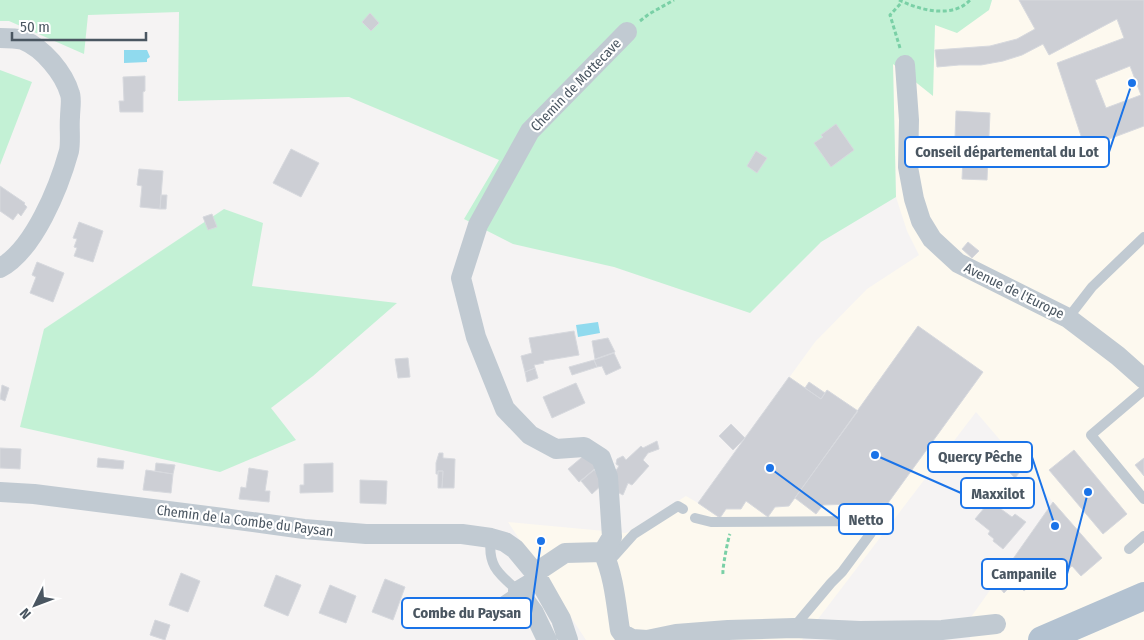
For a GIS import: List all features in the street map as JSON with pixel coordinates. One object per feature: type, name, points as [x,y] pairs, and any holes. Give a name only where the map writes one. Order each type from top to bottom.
[{"type":"main road","points":[[1042,640],[1144,596]]},
{"type":"main road","points":[[1087,622],[1144,618]]},
{"type":"street","name":"Chemin de Mottecave","points":[[605,558],[612,538],[608,477],[601,458],[584,447],[556,449],[530,435],[505,409],[476,337],[461,278],[478,225],[530,131],[627,32]]},
{"type":"street","points":[[0,38],[22,40],[37,48],[56,66],[70,94],[69,149],[55,192],[42,220],[21,250],[6,265],[0,268]]},
{"type":"street","name":"Avenue de l'Europe","points":[[905,65],[909,120],[908,167],[914,199],[921,221],[932,239],[958,263],[1068,318],[1118,356],[1144,379]]},
{"type":"street","name":"Chemin de la Combe du Paysan","points":[[0,492],[304,529],[366,534],[462,534],[491,538],[505,542],[515,549],[537,576],[561,619],[568,640]]},
{"type":"street","points":[[548,640],[534,613],[518,591],[564,553],[605,558],[620,630],[632,639],[647,640],[676,634],[728,630],[794,628],[860,631],[942,630],[996,624]]},
{"type":"street","name":"Chemin de la Combe du Paysan","points":[[561,619],[582,640]]},
{"type":"lane","points":[[1068,318],[1092,287],[1144,237]]},
{"type":"lane","points":[[1144,390],[1091,435],[1144,499]]},
{"type":"lane","points":[[605,558],[634,534],[678,506],[683,510]]},
{"type":"lane","points":[[695,518],[711,522],[864,521],[870,525],[871,533],[857,554],[794,628]]},
{"type":"lane","points":[[1129,549],[1144,536]]},
{"type":"lane","points":[[491,538],[489,548],[490,560],[497,573],[518,591],[499,604]]},
{"type":"path","name":"Chemin de Mottecave","points":[[627,32],[649,14],[674,0]]},
{"type":"path","points":[[905,65],[890,15],[901,1],[931,10],[952,11],[964,6],[970,0]]},
{"type":"path","points":[[724,574],[722,569],[726,559],[727,540],[735,522]]},
{"type":"shaded area","points":[[992,0],[1144,0],[1144,640],[970,640],[971,617],[1053,502],[976,412],[802,640],[586,640],[508,522],[626,533],[686,496],[698,503],[815,342],[867,289],[919,255],[907,231],[896,197],[893,63],[932,95],[935,25],[989,10]]},
{"type":"green space","points":[[0,0],[992,0],[989,10],[957,33],[935,25],[933,96],[893,64],[896,197],[821,242],[750,313],[614,267],[513,244],[464,219],[499,160],[349,97],[178,101],[179,12],[88,15],[84,54],[9,21],[0,21]]},
{"type":"green space","points":[[0,70],[32,82],[0,165]]},
{"type":"green space","points":[[224,209],[263,223],[252,286],[397,303],[313,376],[271,408],[296,440],[220,472],[20,427],[44,329]]},
{"type":"water","points":[[124,50],[147,50],[150,57],[147,59],[147,62],[124,63]]},
{"type":"water","points":[[598,322],[600,333],[578,337],[576,325]]},
{"type":"building","points":[[1019,0],[1144,0],[1144,126],[1085,148],[1057,63],[1124,38],[1117,19],[1049,55],[1043,44],[1022,55],[1003,61],[981,65],[937,67],[935,50],[990,46],[1017,39],[1035,29]],"holes":[[[1130,66],[1141,95],[1106,108],[1095,80]]]},
{"type":"building","points":[[370,13],[379,23],[371,31],[362,22]]},
{"type":"building","points":[[145,76],[143,112],[120,112],[119,101],[124,101],[123,77]]},
{"type":"building","points":[[956,111],[990,113],[987,180],[962,179],[964,137],[955,137]]},
{"type":"building","points":[[836,124],[854,150],[831,167],[814,143]]},
{"type":"building","points":[[291,149],[319,163],[301,197],[273,183]]},
{"type":"building","points":[[756,151],[767,158],[757,173],[747,166]]},
{"type":"building","points":[[139,169],[163,171],[160,209],[140,207],[142,186],[137,185]]},
{"type":"building","points":[[0,186],[25,203],[27,207],[21,216],[18,213],[13,220],[0,211]]},
{"type":"building","points":[[161,195],[167,195],[166,209],[160,209]]},
{"type":"building","points":[[212,214],[217,227],[208,230],[203,217]]},
{"type":"building","points":[[79,222],[103,231],[93,262],[74,256],[77,248],[74,247],[77,239],[73,238]]},
{"type":"building","points":[[968,242],[979,251],[972,258],[962,249]]},
{"type":"building","points":[[37,262],[64,273],[53,302],[30,293],[36,277],[32,275]]},
{"type":"building","points":[[918,326],[983,372],[888,503],[867,504],[861,512],[850,504],[823,505],[816,514],[795,498]]},
{"type":"building","points":[[574,331],[579,355],[543,361],[544,363],[534,365],[535,368],[525,372],[521,356],[532,353],[529,338]]},
{"type":"building","points":[[608,338],[615,352],[595,359],[592,341]]},
{"type":"building","points":[[614,353],[621,368],[606,375],[602,366],[597,367],[594,360]]},
{"type":"building","points":[[408,358],[410,377],[398,378],[395,359]]},
{"type":"building","points":[[594,360],[597,367],[572,375],[569,367]]},
{"type":"building","points":[[535,368],[538,378],[527,382],[525,372]]},
{"type":"building","points":[[789,377],[821,399],[827,390],[858,411],[789,506],[775,507],[768,517],[746,501],[741,509],[726,509],[720,518],[698,503]]},
{"type":"building","points":[[809,382],[825,393],[821,399],[805,388]]},
{"type":"building","points":[[576,383],[585,403],[552,418],[543,397]]},
{"type":"building","points":[[2,385],[9,388],[5,401],[0,399]]},
{"type":"building","points":[[731,424],[745,438],[733,450],[719,436]]},
{"type":"building","points":[[657,441],[659,449],[648,453],[643,460],[649,466],[632,485],[628,483],[623,495],[617,492],[615,472],[619,466],[616,464],[617,459],[623,456],[626,460],[641,446],[643,448]]},
{"type":"building","points":[[0,448],[21,449],[20,469],[0,468]]},
{"type":"building","points":[[1074,450],[1127,514],[1103,534],[1049,470]]},
{"type":"building","points":[[439,453],[443,453],[443,458],[455,459],[454,488],[442,488],[443,471],[438,471],[438,474],[436,474],[436,463]]},
{"type":"building","points":[[587,453],[598,466],[579,482],[568,469]]},
{"type":"building","points":[[1011,453],[1023,468],[1015,478],[1002,465]]},
{"type":"building","points":[[98,458],[124,461],[123,469],[97,467]]},
{"type":"building","points":[[1144,458],[1144,476],[1135,465]]},
{"type":"building","points":[[156,463],[175,465],[173,474],[155,471]]},
{"type":"building","points":[[333,463],[333,492],[300,493],[300,485],[304,485],[304,464]]},
{"type":"building","points":[[249,468],[268,471],[265,491],[270,491],[269,502],[239,499],[241,487],[246,488]]},
{"type":"building","points":[[146,470],[173,474],[171,493],[143,490]]},
{"type":"building","points":[[594,470],[605,482],[592,494],[581,481]]},
{"type":"building","points":[[438,471],[443,471],[442,488],[438,488]]},
{"type":"building","points":[[360,480],[387,481],[386,504],[360,503]]},
{"type":"building","points":[[990,501],[1012,517],[1015,514],[1026,522],[1003,549],[993,541],[994,539],[988,534],[990,531],[975,519]]},
{"type":"building","points":[[1053,502],[1102,558],[1081,576],[1072,566],[1051,584],[1043,574],[1024,591],[1015,581],[1004,593],[996,583]]},
{"type":"building","points":[[181,573],[200,581],[188,612],[169,605]]},
{"type":"building","points":[[276,575],[301,585],[288,616],[264,606]]},
{"type":"building","points":[[385,579],[405,587],[393,620],[372,612]]},
{"type":"building","points":[[330,585],[356,596],[346,623],[319,613]]},
{"type":"building","points":[[155,620],[170,625],[165,640],[150,635]]},
{"type":"place","name":"Conseil départemental du Lot","points":[[1132,83]]},
{"type":"place","name":"Maxxilot","points":[[875,455]]},
{"type":"place","name":"Netto","points":[[770,468]]},
{"type":"place","name":"Campanile","points":[[1088,492]]},
{"type":"place","name":"Quercy Pêche","points":[[1055,526]]},
{"type":"place","name":"Combe du Paysan","points":[[541,541]]}]
